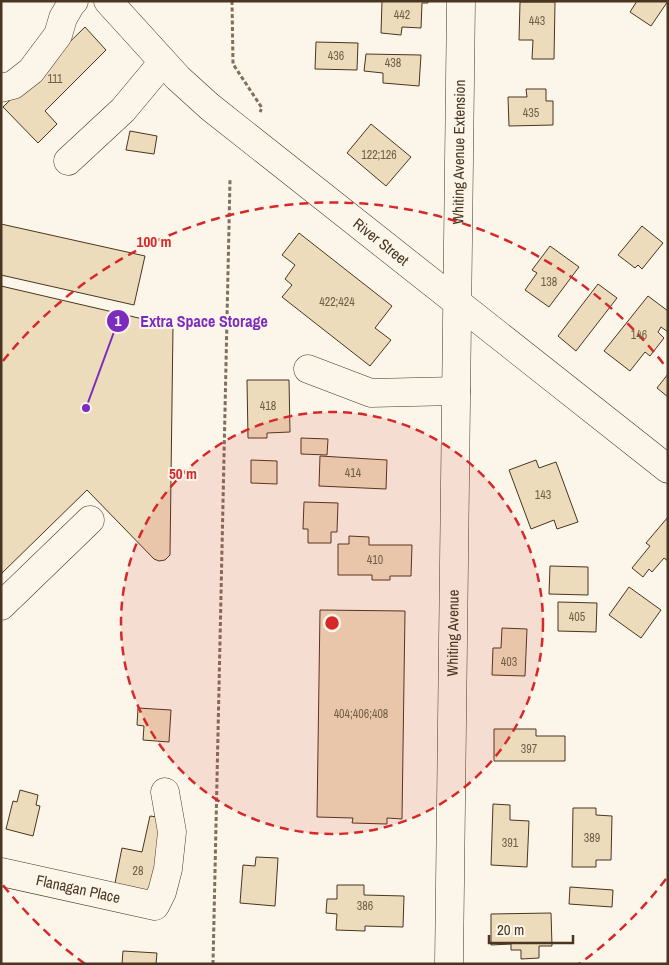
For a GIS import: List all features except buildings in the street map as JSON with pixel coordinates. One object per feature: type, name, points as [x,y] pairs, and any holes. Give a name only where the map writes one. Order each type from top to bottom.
[{"type":"street","name":"River Street","points":[[108,1],[178,78],[210,107],[668,468]]},
{"type":"street","name":"Whiting Avenue Extension","points":[[457,303],[461,1]]},
{"type":"street","points":[[1,88],[13,85],[31,71],[58,35],[62,7]]},
{"type":"street","points":[[68,161],[124,110],[163,62]]},
{"type":"street","name":"Whiting Avenue","points":[[448,964],[457,303]]},
{"type":"street","points":[[308,369],[371,393],[456,391]]},
{"type":"street","points":[[1,606],[90,520]]},
{"type":"street","name":"Flanagan Place","points":[[1,872],[155,906],[162,892],[168,869],[172,832],[165,792]]},
{"type":"path","points":[[232,1],[233,64]]},
{"type":"path","points":[[214,964],[230,180]]},
{"type":"place","name":"Extra Space Storage","points":[[86,408]]}]
